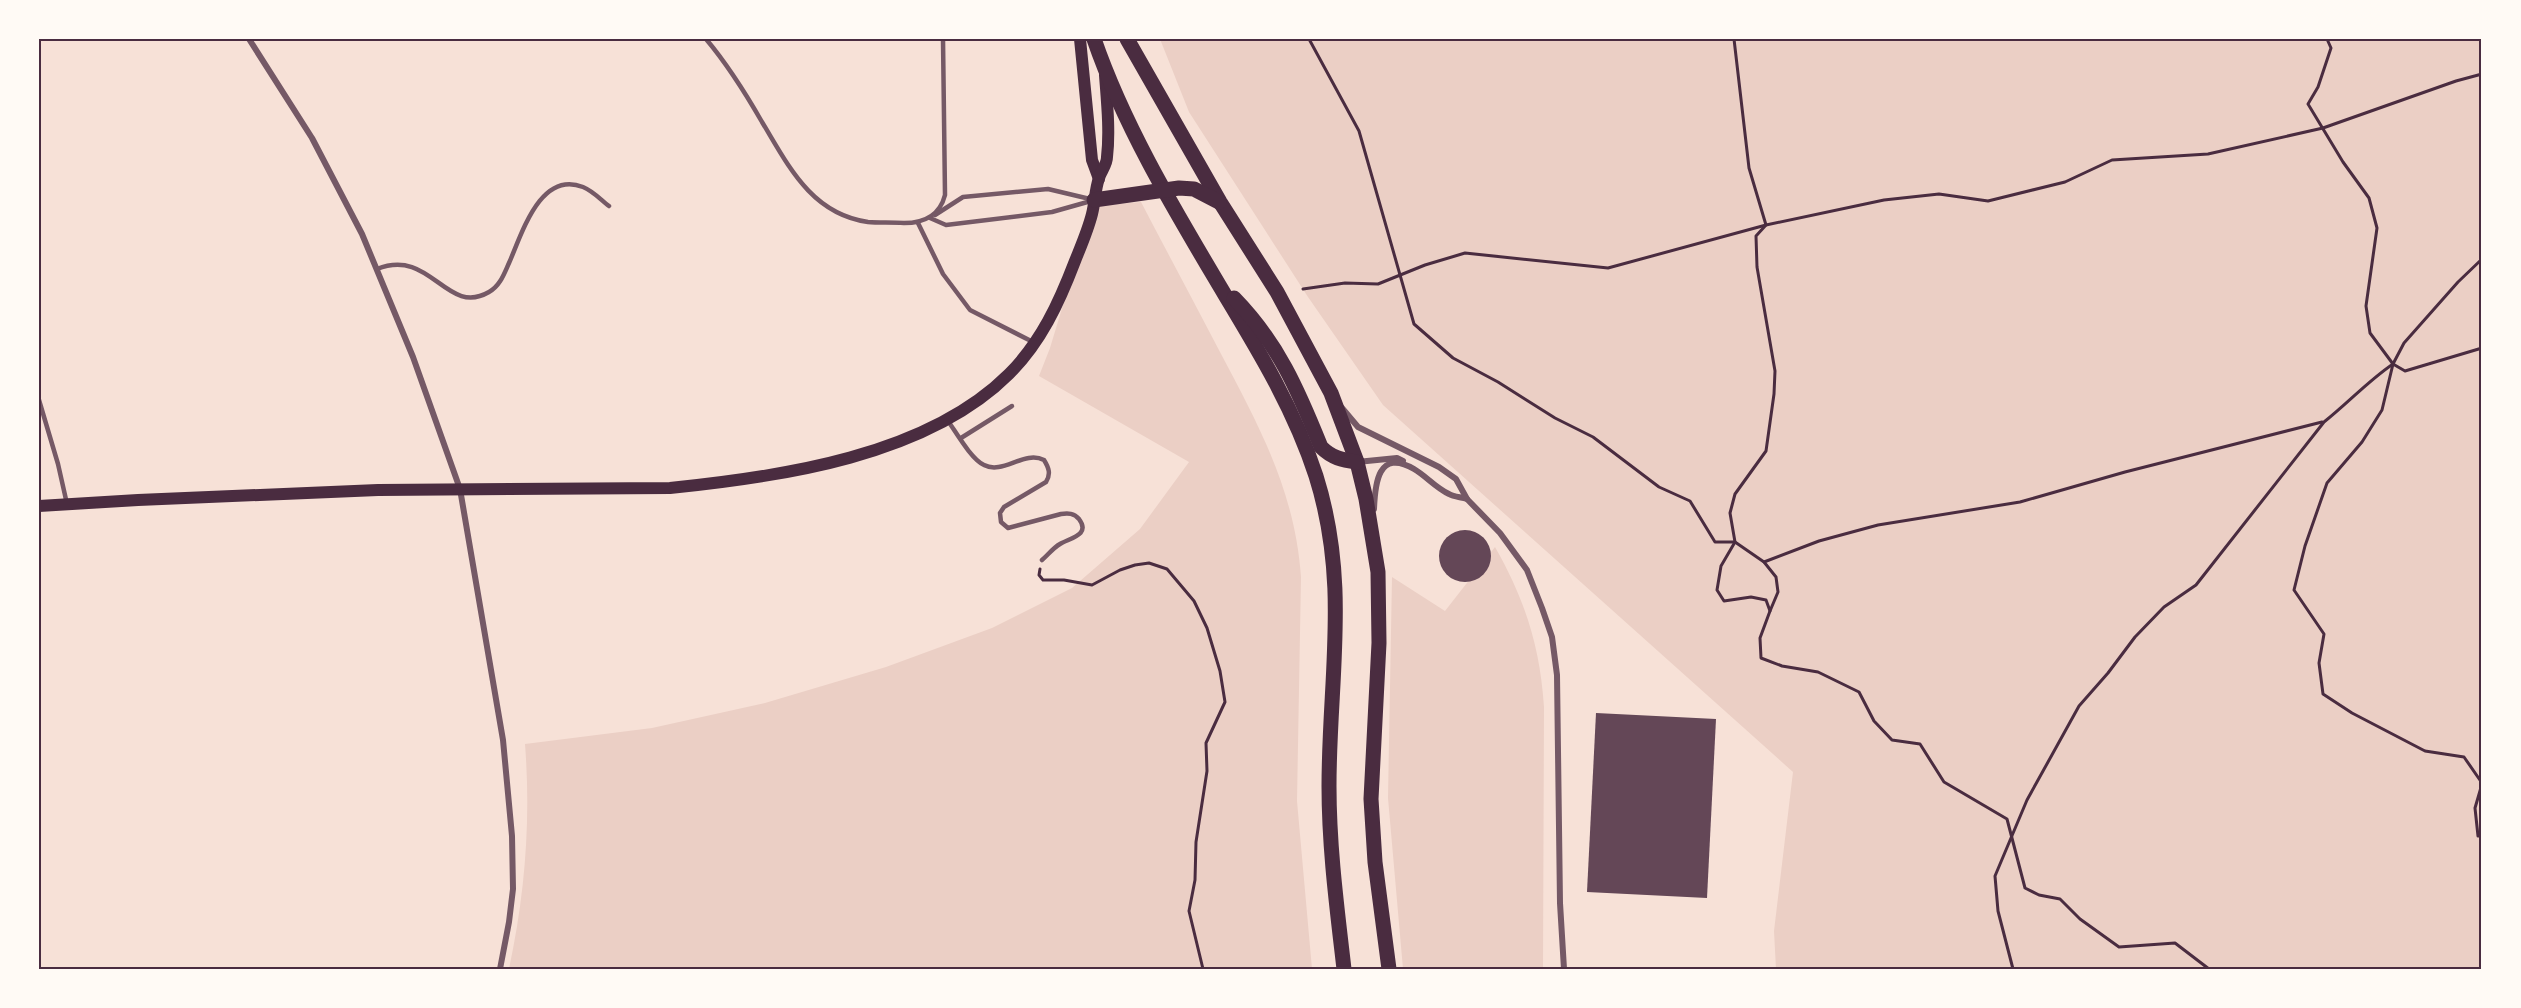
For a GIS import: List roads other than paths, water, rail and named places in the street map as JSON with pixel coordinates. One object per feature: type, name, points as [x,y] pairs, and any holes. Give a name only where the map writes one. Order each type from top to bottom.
[{"type":"main road","points":[[1080,39],[1092,160],[1099,179]]},
{"type":"main road","points":[[1095,39],[1105,66],[1164,190],[1261,356],[1292,414],[1316,477],[1329,532],[1335,579],[1337,615],[1330,736],[1330,829],[1344,969]]},
{"type":"main road","points":[[39,506],[138,500],[460,489],[670,488],[729,482],[810,467],[919,433],[947,420],[990,391],[1010,373],[1035,343],[1060,299],[1082,243],[1099,179],[1107,160],[1105,66],[1101,39]]},
{"type":"main road","points":[[1127,39],[1220,202],[1277,292],[1330,393],[1357,462],[1373,537],[1379,608],[1371,799],[1375,862],[1389,969]]},
{"type":"main road","points":[[1094,200],[1164,190],[1194,189],[1220,202]]},
{"type":"main road","points":[[1217,281],[1255,320],[1272,342],[1288,370],[1321,447],[1329,455],[1340,460],[1357,462]]},
{"type":"street","points":[[249,39],[312,138],[377,269],[413,357],[460,489],[503,740],[512,836],[513,889],[500,969]]},
{"type":"street","points":[[1330,393],[1358,427],[1439,467],[1456,479],[1467,499],[1500,533],[1527,570],[1552,637],[1557,675],[1560,903],[1564,969]]},
{"type":"street","points":[[1357,462],[1396,458],[1448,494],[1467,499]]},
{"type":"street","points":[[1373,537],[1374,489],[1378,474],[1390,464],[1398,463],[1413,468]]},
{"type":"lane","points":[[706,39],[762,122],[783,160],[808,191],[837,211],[867,222],[918,223],[963,197],[1048,189],[1094,200]]},
{"type":"lane","points":[[930,218],[943,202],[945,195],[943,39]]},
{"type":"lane","points":[[377,269],[396,264],[414,266],[423,270],[453,294],[472,298],[481,296],[498,285],[535,206],[550,190],[577,185],[586,188],[609,206]]},
{"type":"lane","points":[[930,218],[946,225],[1052,212],[1094,200]]},
{"type":"lane","points":[[918,223],[944,274],[970,310],[1035,343]]},
{"type":"lane","points":[[39,399],[67,504]]},
{"type":"lane","points":[[961,438],[1012,406]]},
{"type":"lane","points":[[947,420],[983,465],[993,468],[1029,457],[1044,460],[1049,468],[1049,477],[1046,482],[1004,507],[1000,513],[1001,522],[1008,528],[1020,527],[1061,514],[1068,513],[1078,517],[1082,525],[1077,538],[1061,543],[1042,560]]}]
